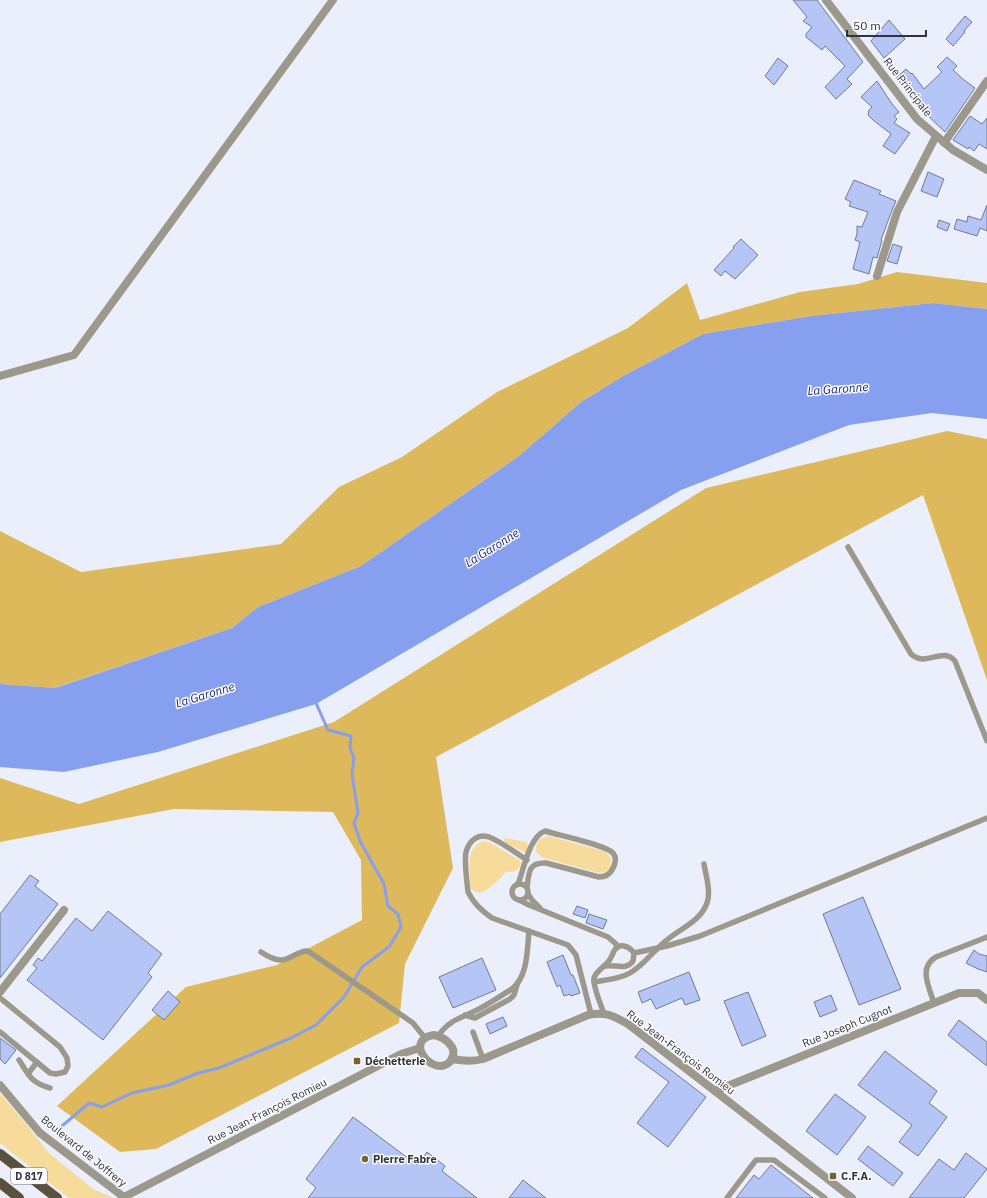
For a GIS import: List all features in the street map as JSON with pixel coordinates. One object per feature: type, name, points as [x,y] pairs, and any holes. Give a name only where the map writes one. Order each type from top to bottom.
[{"type":"main road","name":"D 817","points":[[0,1154],[57,1198]]},
{"type":"main road","name":"D 817","points":[[0,1183],[19,1198]]},
{"type":"street","points":[[0,376],[74,355],[333,0]]},
{"type":"street","name":"Rue Principale","points":[[826,0],[917,119],[944,144],[987,170]]},
{"type":"street","points":[[944,144],[987,82]]},
{"type":"street","points":[[877,276],[897,212],[936,136]]},
{"type":"street","points":[[0,992],[64,910]]},
{"type":"street","name":"Rue Joseph Cugnot","points":[[715,1091],[959,993],[978,993],[987,1000]]},
{"type":"street","name":"Rue Jean-François Romieu","points":[[125,1198],[401,1054],[420,1048],[421,1054],[424,1058],[436,1065],[445,1065],[452,1060],[468,1062],[483,1059],[591,1014],[604,1014],[613,1016],[628,1024],[852,1198]]},
{"type":"street","points":[[420,1048],[422,1041],[425,1038],[434,1035],[438,1036],[452,1046],[452,1060]]},
{"type":"street","name":"Boulevard de Joffrery","points":[[0,1084],[40,1133],[125,1198]]},
{"type":"lane","points":[[848,547],[911,654],[915,658],[920,659],[947,655],[955,661],[987,741]]},
{"type":"lane","points":[[634,953],[679,943],[700,936],[987,818]]},
{"type":"lane","points":[[541,909],[528,894],[527,887],[531,867],[538,863],[546,863],[599,878],[603,877],[610,873],[615,859],[613,852],[604,847],[545,831],[538,835],[535,840],[518,884],[512,892],[513,896],[529,905],[608,937],[618,947]]},
{"type":"lane","points":[[527,860],[487,836],[481,836],[474,839],[466,851],[468,892],[471,898],[492,918],[568,945],[576,955],[591,1014]]},
{"type":"lane","points":[[594,982],[630,973],[642,964],[667,939],[696,919],[703,912],[708,901],[704,864]]},
{"type":"lane","points":[[518,884],[525,885],[527,887]]},
{"type":"lane","points":[[519,900],[526,897],[528,894]]},
{"type":"lane","points":[[438,1036],[446,1026],[454,1020],[475,1011],[517,985],[523,973],[529,931]]},
{"type":"lane","points":[[934,1003],[926,973],[931,960],[987,937]]},
{"type":"lane","points":[[604,1014],[594,982],[596,974],[605,966],[618,947],[628,947],[634,953]]},
{"type":"lane","points":[[261,952],[275,959],[284,960],[303,951],[308,951],[413,1023],[425,1038]]},
{"type":"lane","points":[[605,966],[627,966],[633,961],[634,953]]},
{"type":"lane","points":[[0,998],[60,1047],[67,1058],[68,1066],[65,1072],[56,1074],[50,1073],[0,1032]]},
{"type":"lane","points":[[473,1032],[483,1059]]},
{"type":"lane","points":[[19,1060],[28,1074],[39,1085],[50,1088]]},
{"type":"lane","points":[[28,1074],[37,1062]]},
{"type":"lane","points":[[727,1198],[756,1160],[774,1160],[825,1198]]},
{"type":"shaded area","points":[[897,272],[987,283],[987,309],[933,303],[811,316],[703,334],[625,375],[581,402],[519,456],[361,566],[258,607],[232,628],[54,688],[0,684],[0,531],[81,572],[281,544],[339,487],[402,457],[497,392],[628,328],[687,283],[700,320],[800,292],[858,284]]},
{"type":"shaded area","points":[[947,431],[987,439],[987,680],[923,495],[436,757],[453,868],[405,964],[399,1023],[156,1149],[120,1152],[57,1106],[186,987],[277,965],[362,920],[361,860],[333,812],[174,809],[0,842],[0,778],[79,804],[334,722],[706,488]]},
{"type":"shaded area","points":[[548,836],[604,851],[610,857],[610,867],[605,872],[600,873],[543,858],[536,852],[536,846],[542,838]]},
{"type":"shaded area","points":[[505,838],[526,842],[528,846],[526,853],[505,842]]},
{"type":"shaded area","points":[[483,841],[491,843],[519,860],[521,863],[518,869],[506,872],[488,889],[483,892],[478,892],[471,888],[470,856],[474,847]]},
{"type":"shaded area","points":[[0,1093],[49,1153],[93,1189],[114,1198],[69,1198],[0,1143]]},
{"type":"water","name":"La Garonne","points":[[933,303],[987,309],[987,419],[932,413],[849,425],[681,490],[316,704],[158,752],[64,772],[0,767],[0,684],[55,688],[232,628],[258,607],[361,566],[519,456],[581,402],[625,375],[703,334],[811,316]]},
{"type":"building","points":[[793,0],[817,0],[863,62],[847,79],[852,84],[836,99],[825,87],[845,66],[825,46],[822,50],[806,37],[806,34],[812,27],[803,21],[807,17]]},
{"type":"building","points":[[965,16],[972,22],[953,46],[946,39]]},
{"type":"building","points":[[889,20],[905,39],[884,58],[871,41]]},
{"type":"building","points":[[947,57],[957,66],[953,70],[975,88],[945,132],[923,111],[896,78],[906,69],[911,74],[912,73],[924,89],[942,72],[937,67]]},
{"type":"building","points":[[778,58],[788,66],[774,85],[765,76]]},
{"type":"building","points":[[877,81],[899,112],[894,116],[897,119],[894,123],[910,133],[895,154],[883,146],[891,134],[868,115],[869,110],[872,107],[861,97]]},
{"type":"building","points":[[970,116],[982,124],[987,118],[987,149],[979,144],[974,151],[969,147],[968,149],[953,140]]},
{"type":"building","points":[[928,172],[944,179],[937,197],[921,191]]},
{"type":"building","points":[[854,180],[881,191],[879,194],[896,201],[881,240],[877,258],[873,257],[869,274],[853,269],[860,242],[855,240],[857,226],[862,227],[868,212],[849,206],[851,202],[845,199]]},
{"type":"building","points":[[987,205],[987,231],[980,228],[977,236],[954,229],[957,219],[967,222],[968,216],[981,220]]},
{"type":"building","points":[[939,220],[950,224],[947,231],[937,227]]},
{"type":"building","points":[[741,239],[758,255],[735,279],[725,271],[721,276],[714,270]]},
{"type":"building","points":[[893,244],[902,247],[897,264],[887,261]]},
{"type":"building","points":[[30,875],[39,881],[35,886],[58,904],[0,978],[0,914]]},
{"type":"building","points":[[863,897],[901,989],[859,1005],[823,914]]},
{"type":"building","points":[[577,906],[588,910],[585,918],[573,914]]},
{"type":"building","points":[[108,911],[162,954],[148,973],[152,977],[103,1040],[27,980],[37,968],[33,965],[38,958],[42,961],[76,918],[92,931]]},
{"type":"building","points":[[589,914],[607,920],[603,929],[586,923]]},
{"type":"building","points":[[974,950],[979,954],[987,956],[987,972],[966,963]]},
{"type":"building","points":[[563,955],[580,993],[571,996],[570,994],[564,996],[560,985],[557,987],[547,962]]},
{"type":"building","points":[[482,958],[496,990],[453,1008],[439,977]]},
{"type":"building","points":[[689,972],[700,1000],[685,1005],[682,998],[656,1009],[651,999],[642,1003],[638,992]]},
{"type":"building","points":[[168,991],[180,1002],[164,1020],[152,1010]]},
{"type":"building","points":[[748,992],[766,1036],[742,1046],[724,1001]]},
{"type":"building","points":[[831,995],[837,1010],[820,1017],[814,1002]]},
{"type":"building","points":[[503,1017],[507,1026],[490,1034],[486,1024]]},
{"type":"building","points":[[959,1020],[987,1042],[987,1066],[948,1035]]},
{"type":"building","points":[[0,1038],[16,1050],[5,1064],[0,1059]]},
{"type":"building","points":[[642,1048],[706,1097],[668,1147],[637,1123],[669,1082],[635,1057]]},
{"type":"building","points":[[885,1051],[937,1091],[929,1103],[947,1117],[918,1156],[899,1142],[912,1125],[858,1085]]},
{"type":"building","points":[[835,1094],[866,1117],[837,1155],[806,1131]]},
{"type":"building","name":"Pierre Fabre","points":[[353,1117],[417,1165],[427,1152],[445,1166],[442,1171],[477,1198],[308,1198],[316,1188],[306,1179]]},
{"type":"building","points":[[868,1146],[903,1173],[893,1186],[858,1159]]},
{"type":"building","points":[[966,1153],[987,1169],[964,1198],[909,1198],[939,1159],[954,1170]]},
{"type":"building","points":[[771,1165],[813,1198],[736,1198],[754,1175],[759,1179]]},
{"type":"building","points":[[523,1180],[546,1198],[509,1198]]},
{"type":"waterway","points":[[62,1126],[89,1103],[102,1107],[132,1093],[169,1085],[198,1073],[219,1068],[291,1038],[316,1025],[344,997],[362,967],[389,947],[401,927],[398,914],[388,906],[384,884],[360,841],[354,823],[358,813],[352,774],[354,758],[350,748],[351,736],[328,730],[315,701]]},
{"type":"place","name":"Déchetterie","points":[[357,1061]]},
{"type":"place","name":"Pierre Fabre","points":[[365,1159]]},
{"type":"place","name":"C.F.A.","points":[[833,1176]]}]
